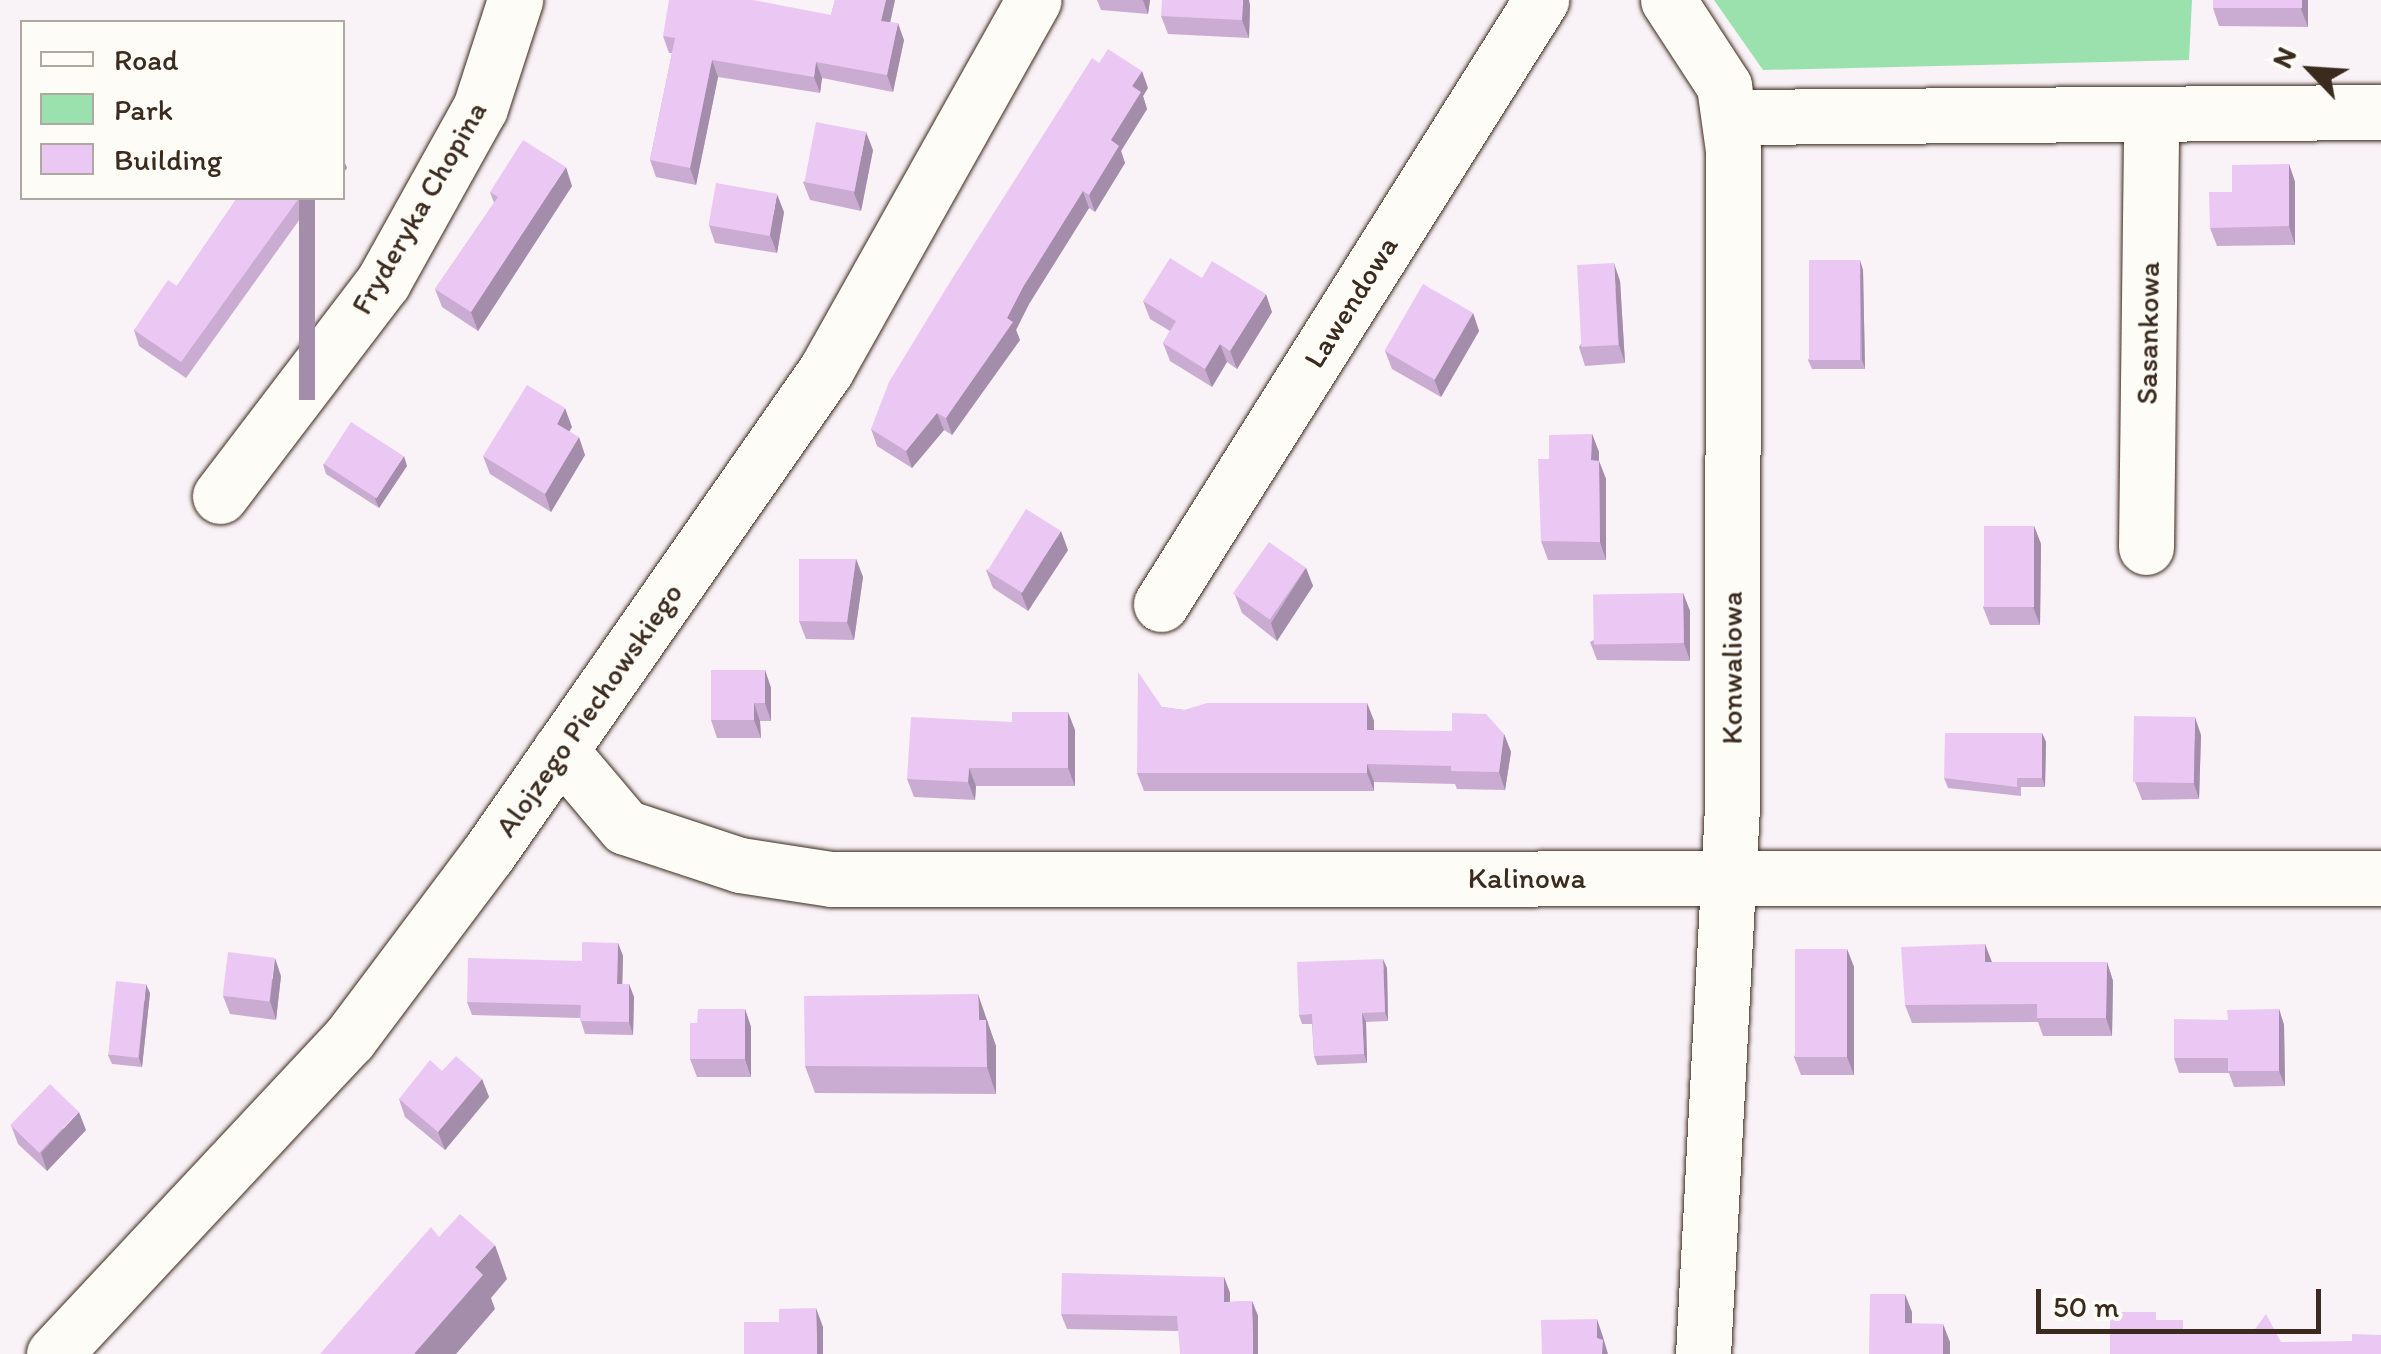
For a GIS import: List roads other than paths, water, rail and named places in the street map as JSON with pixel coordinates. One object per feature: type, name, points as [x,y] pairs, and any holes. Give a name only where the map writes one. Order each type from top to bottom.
[{"type":"street","name":"Fryderyka Chopina","points":[[220,496],[383,282],[480,108],[516,0]]},
{"type":"street","name":"Alojzego Piechowskiego","points":[[54,1354],[349,1039],[560,750],[826,370],[1034,0]]},
{"type":"street","name":"Lawendowa","points":[[1161,604],[1541,0]]},
{"type":"street","name":"Konwaliowa","points":[[1668,0],[1712,62],[1731,118],[1730,878],[1703,1354]]},
{"type":"street","points":[[1731,118],[2151,118],[2381,112]]},
{"type":"street","name":"Sasankowa","points":[[2146,547],[2151,118]]},
{"type":"street","name":"Kalinowa","points":[[560,750],[626,828],[740,865],[832,879],[2381,878]]}]
